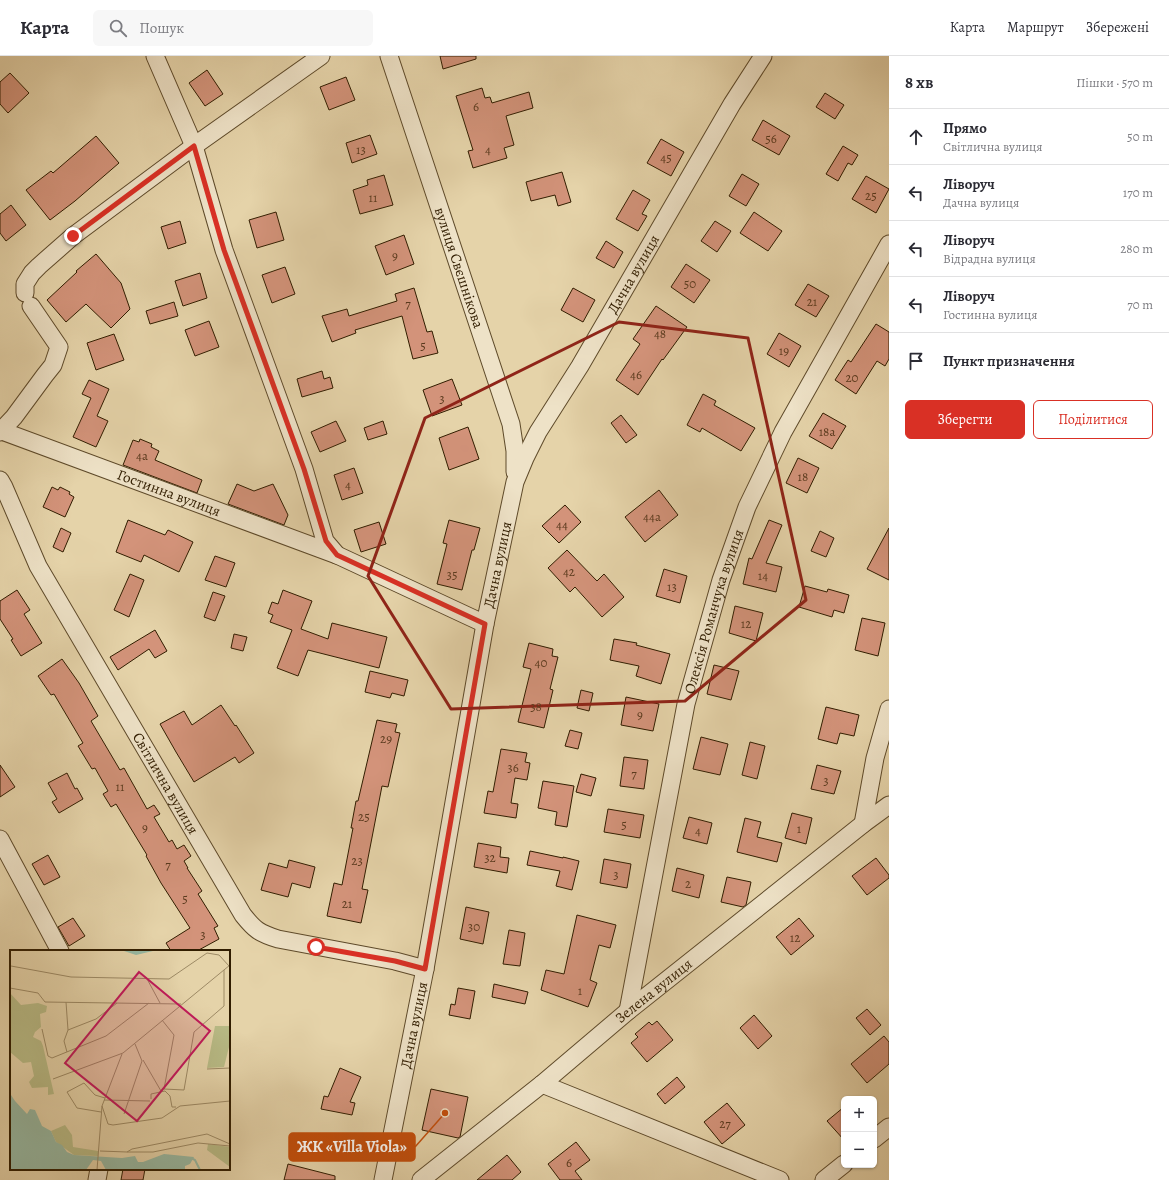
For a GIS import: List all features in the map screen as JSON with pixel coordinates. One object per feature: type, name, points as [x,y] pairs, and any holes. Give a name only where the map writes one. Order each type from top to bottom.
[{"type":"street","points":[[155,56],[194,146],[224,250],[304,469],[326,541],[337,555]]},
{"type":"street","name":"Гостинна вулиця","points":[[321,56],[194,146],[73,236],[32,273],[24,284],[28,300],[60,347],[53,365],[14,417],[1,431],[337,555],[485,624]]},
{"type":"street","name":"вулиця Свєшнікова","points":[[389,56],[511,424],[515,452],[515,482]]},
{"type":"street","name":"Дачна вулиця","points":[[383,1180],[425,969],[485,624],[515,482],[538,432],[580,366],[732,104],[763,56]]},
{"type":"street","name":"Олексія Романчука вулиця","points":[[628,1011],[686,704],[721,580],[747,507],[783,432],[889,244]]},
{"type":"street","name":"Світлична вулиця","points":[[0,480],[38,566],[243,915],[250,924],[256,930],[265,935],[278,939],[395,961],[425,969]]},
{"type":"street","points":[[863,824],[875,758],[889,709]]},
{"type":"street","name":"Зелена вулиця","points":[[421,1180],[542,1084],[628,1011],[889,805]]},
{"type":"street","points":[[0,839],[59,950]]},
{"type":"street","points":[[542,1084],[780,1180]]},
{"type":"street","points":[[877,1137],[889,1127]]},
{"type":"street","points":[[824,1180],[841,1166]]},
{"type":"street","points":[[97,1180],[99,1170]]},
{"type":"highlighted area","points":[[619,322],[748,338],[806,600],[685,701],[451,709],[368,576],[425,418]]},
{"type":"building","points":[[440,56],[476,56],[476,59],[443,69]]},
{"type":"building","points":[[207,70],[223,94],[205,106],[189,83]]},
{"type":"building","points":[[10,73],[29,93],[8,113],[0,104],[0,82]]},
{"type":"building","points":[[346,77],[355,100],[329,110],[320,87]]},
{"type":"building","points":[[482,88],[485,98],[490,97],[492,103],[529,92],[533,108],[506,116],[514,145],[504,148],[507,158],[473,168],[468,151],[473,150],[456,96]]},
{"type":"building","points":[[825,93],[844,105],[835,119],[816,107]]},
{"type":"building","points":[[763,120],[790,136],[779,155],[752,140]]},
{"type":"building","points":[[370,135],[377,154],[352,163],[346,143]]},
{"type":"building","points":[[96,136],[119,163],[75,201],[50,220],[26,190],[51,171],[53,173]]},
{"type":"building","points":[[661,139],[684,152],[671,176],[647,163]]},
{"type":"building","points":[[843,146],[858,155],[852,165],[848,163],[838,181],[826,174]]},
{"type":"building","points":[[562,172],[571,202],[558,206],[555,195],[531,201],[526,182]]},
{"type":"building","points":[[742,174],[759,184],[746,206],[729,196]]},
{"type":"building","points":[[384,175],[393,205],[360,214],[353,190],[368,185],[367,180]]},
{"type":"building","points":[[866,176],[889,189],[876,213],[852,199]]},
{"type":"building","points":[[633,190],[650,200],[642,214],[647,216],[638,231],[616,219]]},
{"type":"building","points":[[11,205],[26,225],[6,241],[0,233],[0,214]]},
{"type":"building","points":[[276,212],[284,240],[257,248],[249,220]]},
{"type":"building","points":[[754,212],[782,231],[768,251],[740,233]]},
{"type":"building","points":[[180,221],[186,243],[168,249],[161,227]]},
{"type":"building","points":[[715,221],[731,231],[717,252],[701,241]]},
{"type":"building","points":[[404,235],[414,264],[386,275],[375,246]]},
{"type":"building","points":[[606,241],[623,252],[614,268],[596,258]]},
{"type":"building","points":[[96,254],[121,283],[130,309],[111,328],[86,304],[66,322],[47,300],[77,272],[76,271]]},
{"type":"building","points":[[686,264],[710,280],[694,303],[671,287]]},
{"type":"building","points":[[285,267],[295,294],[272,303],[262,275]]},
{"type":"building","points":[[200,273],[207,298],[183,306],[175,281]]},
{"type":"building","points":[[808,284],[829,296],[816,317],[795,305]]},
{"type":"building","points":[[414,288],[427,332],[432,331],[438,353],[413,359],[402,316],[355,330],[356,333],[332,342],[322,316],[347,309],[349,316],[397,301],[395,294]]},
{"type":"building","points":[[573,288],[595,300],[583,322],[561,310]]},
{"type":"building","points":[[174,302],[178,316],[150,324],[146,311]]},
{"type":"building","points":[[656,306],[687,327],[663,360],[662,359],[638,395],[616,380],[640,344],[633,339]]},
{"type":"building","points":[[209,321],[219,347],[195,356],[185,330]]},
{"type":"building","points":[[876,324],[889,332],[889,359],[885,366],[877,361],[856,394],[835,380],[848,360],[851,362]]},
{"type":"building","points":[[779,333],[801,346],[789,367],[767,354]]},
{"type":"building","points":[[114,334],[124,360],[96,370],[87,343]]},
{"type":"building","points":[[322,371],[324,379],[330,377],[333,388],[302,397],[297,379]]},
{"type":"building","points":[[452,379],[462,405],[432,416],[423,390]]},
{"type":"building","points":[[89,380],[109,389],[97,416],[108,421],[96,447],[73,437],[91,398],[82,394]]},
{"type":"building","points":[[703,394],[716,401],[714,405],[755,428],[741,451],[702,428],[700,432],[687,425]]},
{"type":"building","points":[[823,413],[846,426],[832,449],[809,436]]},
{"type":"building","points":[[621,415],[637,435],[626,443],[611,423]]},
{"type":"building","points":[[336,421],[346,441],[320,452],[311,432]]},
{"type":"building","points":[[383,421],[387,434],[368,440],[364,428]]},
{"type":"building","points":[[468,427],[479,459],[449,470],[439,438]]},
{"type":"building","points":[[140,439],[152,444],[151,447],[159,451],[155,460],[202,480],[197,493],[123,465],[133,440],[139,442]]},
{"type":"building","points":[[798,458],[819,468],[807,493],[786,483]]},
{"type":"building","points":[[354,468],[363,493],[342,500],[334,475]]},
{"type":"building","points":[[237,484],[254,491],[273,484],[288,515],[284,525],[228,504]]},
{"type":"building","points":[[52,487],[58,490],[60,487],[70,492],[69,494],[74,497],[65,517],[43,507]]},
{"type":"building","points":[[659,490],[678,515],[645,542],[625,517]]},
{"type":"building","points":[[565,505],[581,522],[559,543],[542,526]]},
{"type":"building","points":[[128,520],[165,535],[168,530],[193,542],[179,572],[144,555],[141,562],[116,552]]},
{"type":"building","points":[[449,520],[480,528],[474,550],[472,550],[462,590],[437,584],[447,544],[443,543]]},
{"type":"building","points":[[769,520],[782,525],[766,563],[782,567],[776,592],[743,584],[749,558],[752,559]]},
{"type":"building","points":[[379,522],[386,544],[361,552],[354,530]]},
{"type":"building","points":[[61,528],[71,533],[63,552],[53,547]]},
{"type":"building","points":[[889,528],[889,580],[867,569]]},
{"type":"building","points":[[820,531],[834,538],[826,557],[811,551]]},
{"type":"building","points":[[567,550],[597,581],[604,574],[624,597],[602,617],[575,587],[570,592],[548,568]]},
{"type":"building","points":[[215,556],[235,563],[226,587],[205,580]]},
{"type":"building","points":[[664,569],[687,576],[680,603],[656,596]]},
{"type":"building","points":[[130,574],[144,580],[129,617],[114,610]]},
{"type":"building","points":[[805,586],[827,592],[828,589],[849,595],[844,613],[834,610],[832,617],[799,607]]},
{"type":"building","points":[[17,590],[30,610],[24,614],[42,643],[21,656],[11,640],[13,639],[0,619],[0,601]]},
{"type":"building","points":[[283,590],[312,601],[301,629],[328,639],[332,623],[387,637],[379,668],[308,650],[298,676],[277,668],[292,630],[270,622],[273,615],[268,613],[272,602],[278,604]]},
{"type":"building","points":[[213,592],[225,596],[215,621],[204,617]]},
{"type":"building","points":[[735,606],[763,613],[756,641],[729,633]]},
{"type":"building","points":[[862,618],[885,623],[878,656],[855,650]]},
{"type":"building","points":[[155,630],[167,651],[155,658],[149,649],[118,670],[110,657]]},
{"type":"building","points":[[234,634],[247,637],[243,651],[231,648]]},
{"type":"building","points":[[614,639],[637,643],[636,645],[670,654],[661,684],[636,676],[639,666],[610,660]]},
{"type":"building","points":[[529,643],[553,649],[552,656],[558,657],[550,689],[553,690],[544,728],[518,722],[531,669],[523,667]]},
{"type":"building","points":[[62,659],[79,683],[98,716],[91,721],[120,770],[124,768],[147,809],[154,805],[160,814],[154,817],[169,842],[172,840],[177,849],[184,845],[191,856],[184,861],[202,891],[198,894],[218,926],[214,928],[219,939],[199,950],[170,950],[166,943],[190,928],[161,883],[146,856],[147,855],[116,804],[111,807],[103,794],[108,791],[95,768],[92,769],[78,746],[83,743],[54,694],[51,695],[38,676]]},
{"type":"building","points":[[714,665],[739,671],[731,700],[707,694]]},
{"type":"building","points":[[370,671],[408,680],[404,696],[392,693],[390,698],[365,692]]},
{"type":"building","points":[[581,690],[593,693],[589,711],[577,708]]},
{"type":"building","points":[[626,697],[659,704],[653,731],[621,725]]},
{"type":"building","points":[[221,705],[254,753],[239,763],[235,757],[194,782],[160,724],[184,711],[192,725]]},
{"type":"building","points":[[826,707],[859,715],[854,736],[840,733],[837,744],[818,739]]},
{"type":"building","points":[[377,720],[397,724],[395,732],[400,733],[388,787],[382,786],[362,889],[368,890],[361,923],[327,916],[334,883],[342,885],[353,828],[351,828],[356,801],[358,801]]},
{"type":"building","points":[[570,730],[582,733],[578,749],[565,746]]},
{"type":"building","points":[[701,737],[728,744],[720,775],[693,769]]},
{"type":"building","points":[[750,742],[765,746],[757,779],[742,775]]},
{"type":"building","points":[[501,749],[527,753],[525,762],[530,763],[527,780],[515,778],[511,803],[518,804],[516,818],[484,813],[488,791],[493,792]]},
{"type":"building","points":[[624,757],[648,760],[644,789],[620,786]]},
{"type":"building","points":[[0,765],[15,787],[0,797]]},
{"type":"building","points":[[817,765],[841,771],[834,794],[811,789]]},
{"type":"building","points":[[67,773],[75,789],[77,788],[83,799],[59,813],[52,802],[57,799],[48,783]]},
{"type":"building","points":[[581,774],[596,778],[591,796],[576,792]]},
{"type":"building","points":[[543,781],[574,786],[567,827],[555,825],[557,812],[538,808]]},
{"type":"building","points":[[608,809],[644,815],[640,838],[604,832]]},
{"type":"building","points":[[792,813],[812,818],[806,844],[785,838]]},
{"type":"building","points":[[689,817],[712,823],[707,844],[683,838]]},
{"type":"building","points":[[745,818],[761,822],[757,837],[782,843],[777,862],[737,852]]},
{"type":"building","points":[[478,843],[501,847],[500,857],[509,858],[507,873],[474,867]]},
{"type":"building","points":[[530,851],[579,861],[572,890],[556,886],[560,871],[527,865]]},
{"type":"building","points":[[48,855],[60,877],[44,885],[32,864]]},
{"type":"building","points":[[876,858],[889,875],[889,878],[867,895],[852,876]]},
{"type":"building","points":[[604,859],[631,864],[627,888],[600,883]]},
{"type":"building","points":[[289,860],[315,867],[310,888],[292,883],[288,897],[261,890],[269,863],[287,868]]},
{"type":"building","points":[[677,868],[704,875],[699,898],[672,891]]},
{"type":"building","points":[[727,877],[751,882],[746,905],[743,907],[721,902]]},
{"type":"building","points":[[466,907],[489,912],[483,944],[460,939]]},
{"type":"building","points":[[577,915],[616,925],[610,948],[599,945],[590,980],[597,983],[588,1007],[541,990],[546,970],[564,974]]},
{"type":"building","points":[[73,918],[85,936],[69,946],[58,927]]},
{"type":"building","points":[[799,918],[814,936],[791,955],[776,937]]},
{"type":"building","points":[[509,930],[525,933],[520,966],[503,964]]},
{"type":"building","points":[[494,984],[528,992],[525,1004],[492,997]]},
{"type":"building","points":[[458,988],[475,991],[470,1019],[449,1015],[451,1004],[455,1005]]},
{"type":"building","points":[[867,1009],[881,1025],[870,1035],[856,1018]]},
{"type":"building","points":[[754,1015],[772,1036],[758,1049],[740,1028]]},
{"type":"building","points":[[657,1021],[673,1040],[647,1062],[631,1043],[638,1037],[635,1034],[649,1022],[652,1025]]},
{"type":"building","points":[[884,1036],[889,1042],[889,1064],[867,1083],[851,1064]]},
{"type":"building","points":[[340,1068],[361,1077],[350,1102],[355,1103],[352,1115],[321,1109],[324,1096],[328,1097]]},
{"type":"building","points":[[677,1077],[685,1087],[665,1104],[657,1094]]},
{"type":"building","points":[[431,1089],[468,1097],[460,1137],[458,1138],[422,1130]]},
{"type":"building","points":[[727,1103],[745,1125],[722,1144],[704,1122]]},
{"type":"building","points":[[841,1109],[841,1137],[827,1121]]},
{"type":"building","points":[[576,1142],[590,1160],[575,1171],[582,1180],[560,1180],[548,1164]]},
{"type":"building","points":[[507,1155],[521,1172],[512,1180],[477,1180]]},
{"type":"building","points":[[288,1164],[335,1176],[335,1180],[284,1180]]},
{"type":"building","points":[[123,1170],[145,1170],[143,1180],[121,1180]]},
{"type":"place","name":"ЖК «Villa Viola»","points":[[445,1113]]},
{"type":"route","points":[[73,236],[194,146],[224,250],[304,469],[326,541],[337,555],[485,624],[425,969],[395,961],[316,947]]}]
